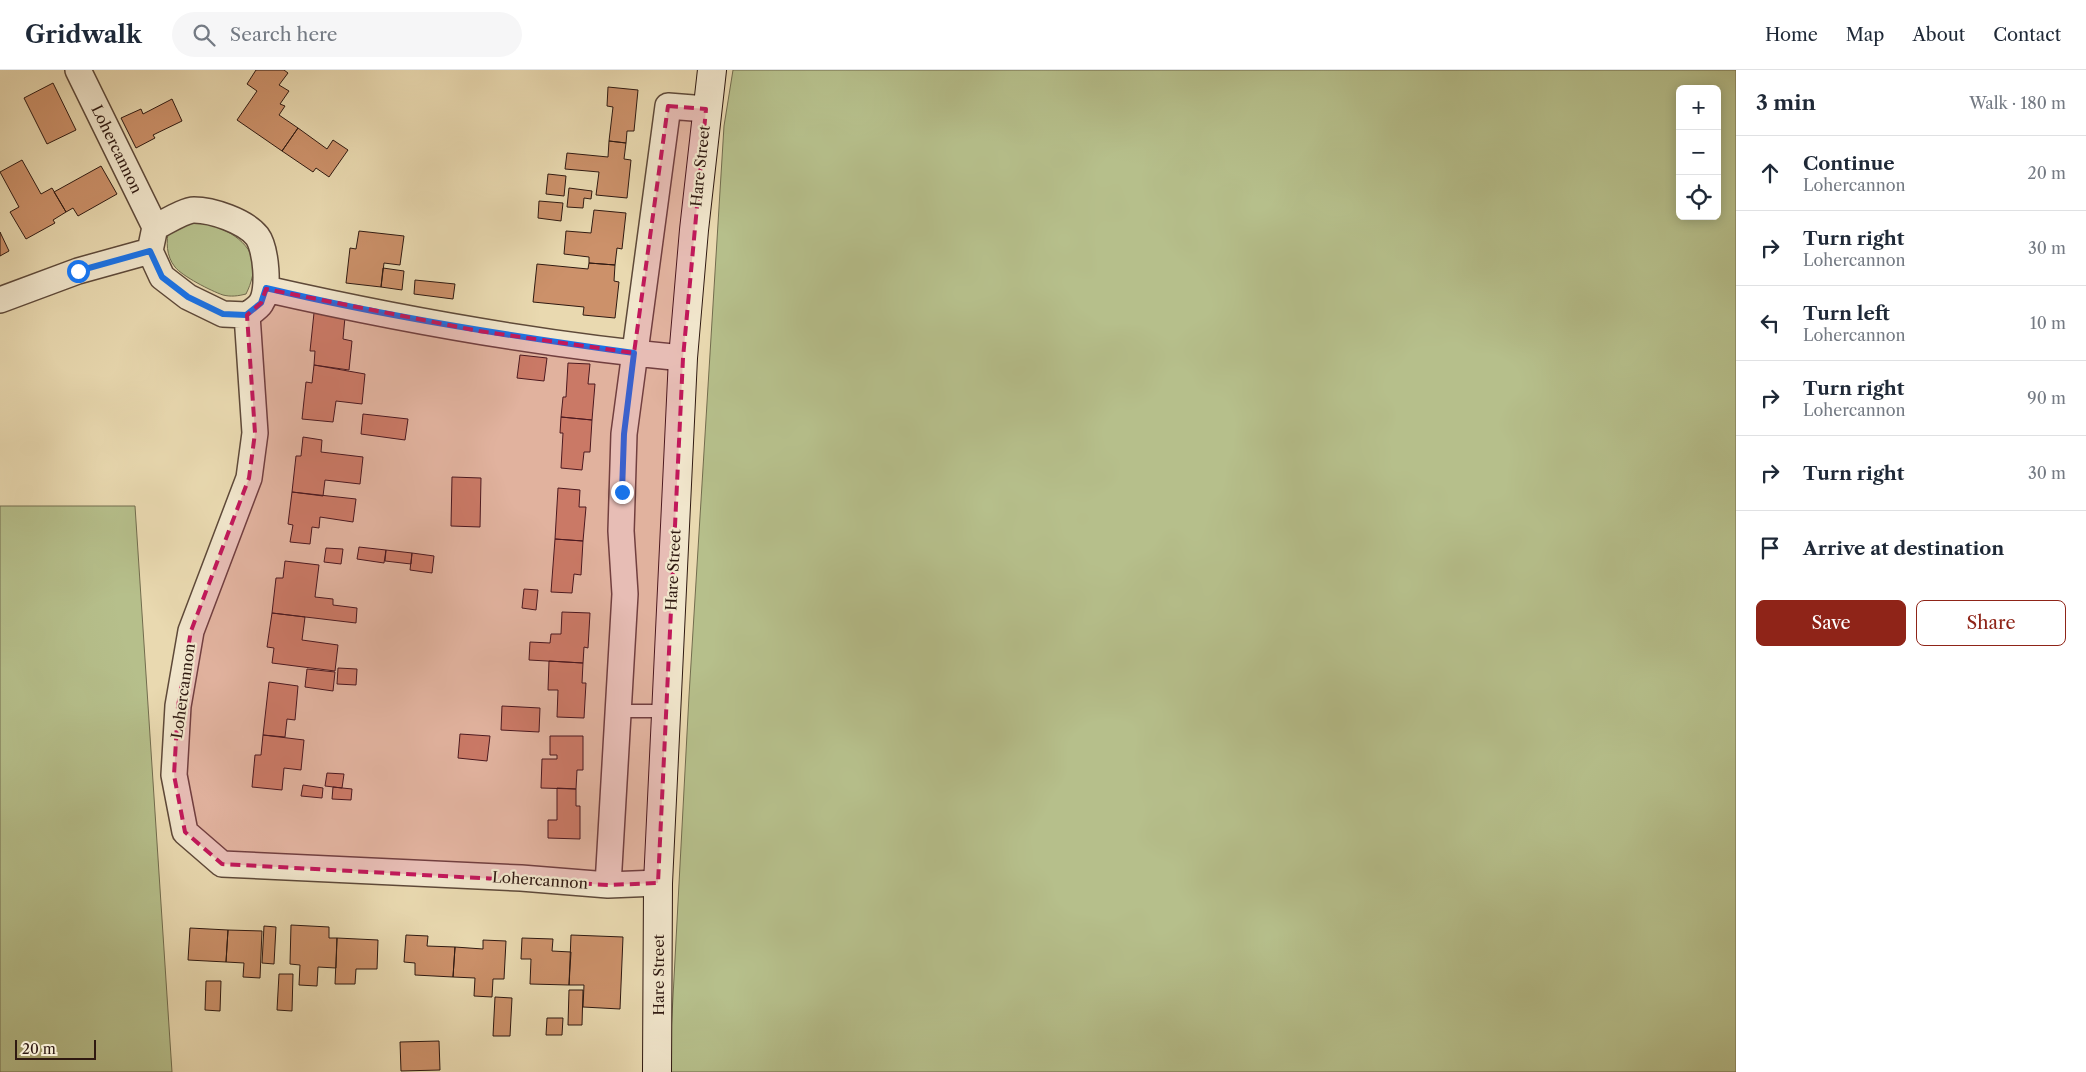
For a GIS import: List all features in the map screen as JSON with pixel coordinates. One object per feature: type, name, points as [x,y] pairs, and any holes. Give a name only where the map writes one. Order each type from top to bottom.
[{"type":"street","name":"Lohercannon","points":[[78,70],[153,239],[162,277],[188,297],[223,314],[246,315],[255,433],[249,478],[191,631],[178,706],[174,775],[185,832],[222,864],[521,878],[608,885],[658,883]]},
{"type":"street","name":"Hare Street","points":[[657,1072],[658,883],[683,358],[706,109],[712,70]]},
{"type":"street","points":[[608,885],[625,594],[621,531],[624,434],[634,353],[668,106],[706,109]]},
{"type":"street","points":[[0,300],[78,271],[153,239],[192,210],[218,214],[236,221],[257,236],[266,264],[266,288],[261,303],[246,315]]},
{"type":"street","points":[[266,288],[323,302],[479,331],[683,358]]},
{"type":"lane","points":[[618,711],[666,711]]},
{"type":"highlighted area","points":[[668,106],[706,109],[683,358],[658,883],[608,885],[222,864],[185,832],[174,775],[178,706],[191,631],[249,478],[255,433],[247,315],[261,303],[266,289],[479,331],[634,353]]},
{"type":"green space","points":[[733,70],[1736,70],[1736,1072],[669,1072],[689,696],[724,126]]},
{"type":"green space","points":[[192,220],[227,231],[248,249],[252,257],[253,271],[246,294],[232,296],[218,293],[190,279],[172,263],[167,238],[169,229]]},
{"type":"green space","points":[[0,506],[135,506],[172,1072],[0,1072]]},
{"type":"building","points":[[256,70],[284,70],[288,73],[279,85],[289,91],[280,104],[285,106],[279,115],[298,128],[282,151],[237,120],[257,91],[247,84]]},
{"type":"building","points":[[53,83],[76,130],[47,144],[24,98]]},
{"type":"building","points":[[608,87],[638,90],[634,131],[627,131],[626,143],[609,141],[613,107],[607,106]]},
{"type":"building","points":[[172,99],[182,121],[153,135],[155,138],[136,148],[121,118],[141,109],[143,114]]},
{"type":"building","points":[[298,128],[327,149],[333,140],[348,150],[329,177],[316,168],[313,172],[282,151]]},
{"type":"building","points":[[609,141],[626,143],[624,159],[631,160],[627,198],[596,195],[599,172],[565,169],[567,153],[608,157]]},
{"type":"building","points":[[22,160],[41,194],[52,188],[66,212],[53,220],[55,223],[26,239],[10,212],[19,207],[0,172]]},
{"type":"building","points":[[101,166],[117,194],[78,216],[73,208],[66,212],[54,192]]},
{"type":"building","points":[[548,174],[566,176],[564,196],[546,194]]},
{"type":"building","points":[[569,188],[592,191],[591,199],[584,198],[583,208],[567,207]]},
{"type":"building","points":[[539,201],[563,203],[561,221],[538,218]]},
{"type":"building","points":[[594,210],[626,213],[622,249],[617,248],[615,265],[589,263],[589,257],[564,254],[566,231],[591,233]]},
{"type":"building","points":[[359,231],[404,236],[400,265],[384,263],[381,287],[346,283],[350,248],[356,249]]},
{"type":"building","points":[[0,232],[9,251],[0,256]]},
{"type":"building","points":[[589,263],[615,265],[614,281],[619,282],[615,318],[583,315],[584,307],[533,302],[537,264],[588,269]]},
{"type":"building","points":[[383,268],[404,271],[402,290],[381,287]]},
{"type":"building","points":[[415,280],[455,284],[453,299],[414,294]]},
{"type":"building","points":[[314,313],[345,317],[343,339],[352,341],[349,370],[314,365],[315,351],[310,351]]},
{"type":"building","points":[[520,355],[547,358],[544,381],[517,378]]},
{"type":"building","points":[[568,363],[590,364],[588,384],[595,384],[592,420],[561,417],[563,397],[566,397]]},
{"type":"building","points":[[314,365],[365,374],[362,404],[336,401],[333,422],[302,419],[306,382],[312,383]]},
{"type":"building","points":[[363,414],[408,419],[405,440],[361,434]]},
{"type":"building","points":[[561,417],[592,420],[590,452],[584,452],[582,470],[561,468],[563,433],[560,433]]},
{"type":"building","points":[[303,437],[322,440],[321,452],[363,457],[360,484],[325,480],[323,496],[292,492],[296,456],[301,456]]},
{"type":"building","points":[[452,477],[481,478],[480,527],[451,526]]},
{"type":"building","points":[[558,488],[580,490],[579,507],[586,507],[583,541],[555,539]]},
{"type":"building","points":[[292,492],[356,499],[353,522],[320,517],[319,528],[312,527],[310,544],[290,542],[293,525],[288,524]]},
{"type":"building","points":[[555,539],[583,541],[581,575],[574,574],[572,593],[551,592]]},
{"type":"building","points":[[359,547],[386,550],[384,563],[357,559]]},
{"type":"building","points":[[326,548],[343,549],[341,564],[324,562]]},
{"type":"building","points":[[386,550],[412,553],[411,564],[385,561]]},
{"type":"building","points":[[412,553],[434,556],[432,573],[410,570]]},
{"type":"building","points":[[285,561],[319,565],[315,597],[333,599],[333,605],[357,608],[356,623],[272,613],[276,578],[283,578]]},
{"type":"building","points":[[524,589],[538,590],[536,610],[522,608]]},
{"type":"building","points":[[562,612],[590,613],[588,648],[584,647],[583,663],[529,660],[530,642],[550,643],[551,634],[561,634]]},
{"type":"building","points":[[272,613],[305,617],[302,640],[338,645],[335,671],[272,663],[274,648],[267,647]]},
{"type":"building","points":[[549,661],[583,663],[582,683],[586,683],[584,718],[557,717],[558,690],[548,690]]},
{"type":"building","points":[[338,668],[357,669],[356,685],[337,684]]},
{"type":"building","points":[[307,669],[335,672],[333,691],[305,687]]},
{"type":"building","points":[[269,682],[298,686],[295,720],[287,719],[285,737],[263,735]]},
{"type":"building","points":[[502,706],[540,708],[539,732],[501,730]]},
{"type":"building","points":[[460,734],[490,736],[487,761],[458,758]]},
{"type":"building","points":[[263,735],[304,740],[301,770],[284,768],[282,790],[252,787],[255,755],[261,755]]},
{"type":"building","points":[[550,736],[583,736],[583,770],[577,770],[576,789],[541,788],[542,759],[557,759],[557,755],[550,755]]},
{"type":"building","points":[[327,773],[344,774],[342,788],[325,786]]},
{"type":"building","points":[[303,785],[323,788],[322,798],[301,796]]},
{"type":"building","points":[[333,787],[352,789],[351,800],[332,799]]},
{"type":"building","points":[[557,788],[576,789],[576,806],[580,806],[580,839],[548,838],[548,820],[557,820]]},
{"type":"building","points":[[291,925],[329,927],[329,938],[337,938],[336,968],[318,967],[317,986],[299,985],[300,965],[290,964]]},
{"type":"building","points":[[264,926],[276,927],[274,964],[262,963]]},
{"type":"building","points":[[190,928],[228,930],[226,962],[188,960]]},
{"type":"building","points":[[228,930],[262,931],[260,978],[243,977],[244,963],[226,962]]},
{"type":"building","points":[[406,935],[428,936],[427,946],[455,947],[453,977],[415,975],[415,963],[404,962]]},
{"type":"building","points":[[571,935],[623,937],[620,1009],[583,1007],[584,985],[569,985]]},
{"type":"building","points":[[337,938],[378,940],[377,969],[356,969],[355,984],[335,984]]},
{"type":"building","points":[[522,938],[553,939],[552,951],[571,952],[569,985],[530,984],[531,959],[521,959]]},
{"type":"building","points":[[483,940],[506,941],[504,979],[493,979],[492,997],[474,996],[475,978],[453,977],[455,947],[483,949]]},
{"type":"building","points":[[279,974],[293,974],[292,1011],[277,1010]]},
{"type":"building","points":[[206,981],[221,981],[220,1011],[205,1010]]},
{"type":"building","points":[[569,990],[583,990],[582,1025],[568,1025]]},
{"type":"building","points":[[495,997],[512,998],[510,1036],[493,1036]]},
{"type":"building","points":[[547,1018],[563,1018],[562,1035],[546,1035]]},
{"type":"building","points":[[439,1041],[440,1070],[401,1071],[400,1042]]},
{"type":"route","points":[[78,271],[150,251],[162,277],[188,297],[223,314],[246,315],[261,303],[266,288],[323,302],[479,331],[634,353],[624,434],[622,492]]}]
